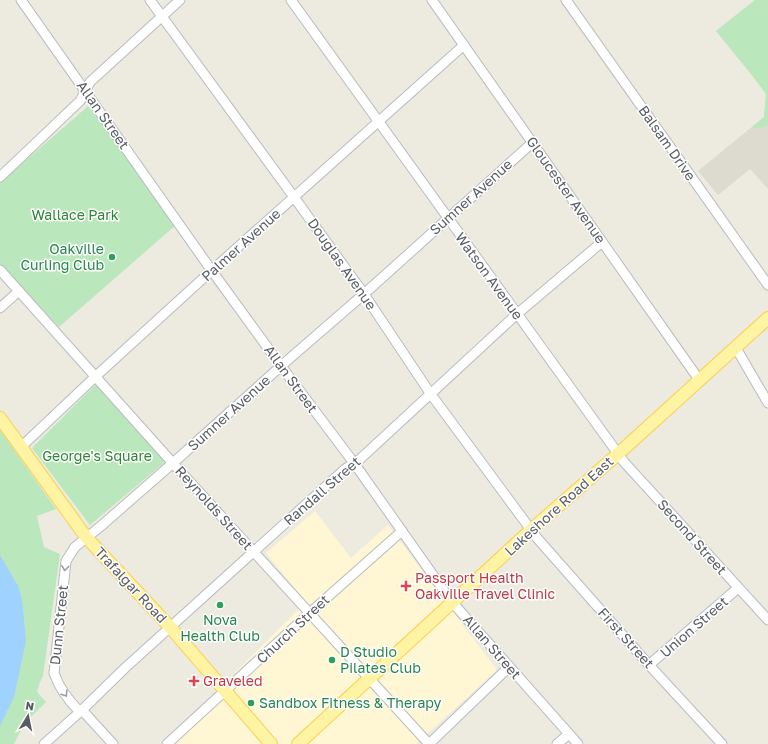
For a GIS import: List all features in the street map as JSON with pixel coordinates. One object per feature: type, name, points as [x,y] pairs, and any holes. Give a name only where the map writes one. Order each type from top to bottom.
[{"type":"main road","name":"Lakeshore Road East","points":[[298,744],[531,530],[700,381],[768,318]]},
{"type":"main road","name":"Trafalgar Road","points":[[0,418],[86,537],[170,627],[271,744]]},
{"type":"street","name":"Allan Street","points":[[20,0],[212,270],[281,366],[354,463],[452,602],[578,744]]},
{"type":"street","name":"Douglas Avenue","points":[[150,0],[295,197],[364,294],[430,393],[531,530]]},
{"type":"street","points":[[0,177],[80,101],[90,82],[180,0]]},
{"type":"street","name":"Watson Avenue","points":[[291,0],[618,454]]},
{"type":"street","name":"Gloucester Avenue","points":[[432,0],[700,381]]},
{"type":"street","name":"Balsam Drive","points":[[566,0],[768,285]]},
{"type":"street","name":"Palmer Avenue","points":[[20,447],[212,270],[464,46]]},
{"type":"street","name":"Sumner Avenue","points":[[86,537],[101,526],[173,463],[532,143]]},
{"type":"street","name":"Randall Street","points":[[44,744],[170,627],[345,469],[354,463],[517,314],[602,242]]},
{"type":"street","name":"Reynolds Street","points":[[0,270],[173,463],[429,744]]},
{"type":"street","points":[[0,308],[19,290]]},
{"type":"street","points":[[736,348],[768,403]]},
{"type":"street","name":"Second Street","points":[[618,454],[768,620]]},
{"type":"street","name":"First Street","points":[[531,530],[649,665],[722,744]]},
{"type":"street","name":"Church Street","points":[[167,744],[309,613],[402,531]]},
{"type":"street","name":"Dunn Street","points":[[86,537],[74,547],[66,561],[54,673],[65,695],[113,744]]},
{"type":"street","name":"Union Street","points":[[649,665],[738,588]]},
{"type":"street","points":[[429,744],[509,667]]},
{"type":"street","points":[[557,744],[569,734]]},
{"type":"shaded area","points":[[755,0],[768,0],[768,189],[750,169],[718,195],[698,171],[764,117],[766,94],[716,31]]},
{"type":"shaded area","points":[[315,511],[351,558],[388,525],[497,670],[416,744],[163,744],[306,602],[266,553]]},
{"type":"green space","points":[[755,0],[768,0],[768,125],[758,129],[752,127],[764,117],[766,94],[716,31]]},
{"type":"green space","name":"Wallace Park","points":[[88,106],[177,224],[59,327],[0,264],[0,183]]},
{"type":"green space","name":"George's Square","points":[[97,383],[165,462],[90,525],[32,448]]},
{"type":"green space","points":[[0,430],[56,509],[37,516],[44,547],[60,554],[43,676],[37,692],[46,702],[24,724],[14,744],[0,744]]},
{"type":"water","points":[[0,555],[18,586],[22,600],[26,641],[14,697],[0,726]]},
{"type":"place","name":"Oakville Curling Club","points":[[112,257]]},
{"type":"place","name":"Passport Health Oakville Travel Clinic","points":[[406,586]]},
{"type":"place","name":"Nova Health Club","points":[[220,605]]},
{"type":"place","name":"D Studio Pilates Club","points":[[332,660]]},
{"type":"place","name":"Graveled","points":[[194,681]]},
{"type":"place","name":"Sandbox Fitness & Therapy","points":[[251,703]]}]
